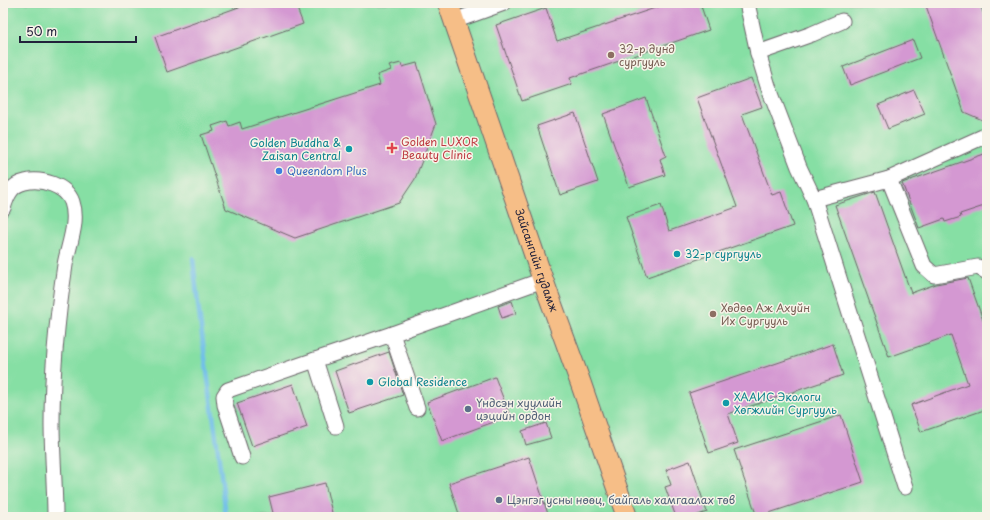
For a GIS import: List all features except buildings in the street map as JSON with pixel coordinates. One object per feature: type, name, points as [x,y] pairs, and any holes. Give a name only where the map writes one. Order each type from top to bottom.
[{"type":"main road","name":"Зайсангийн гудамж","points":[[451,12],[543,280],[627,517]]},
{"type":"street","points":[[451,12],[504,3]]},
{"type":"street","points":[[747,3],[758,53],[768,86],[799,167],[814,199],[905,488]]},
{"type":"street","points":[[758,53],[842,21]]},
{"type":"street","points":[[814,199],[889,179],[987,135]]},
{"type":"street","points":[[889,179],[924,266],[929,271],[934,275],[978,267],[987,272]]},
{"type":"street","points":[[3,208],[9,192],[14,187],[31,181],[46,182],[59,188],[69,197],[72,203],[73,223],[61,292],[54,355],[52,423],[55,517]]},
{"type":"street","points":[[242,457],[225,405],[224,396],[228,390],[543,280]]},
{"type":"street","points":[[392,334],[417,408]]},
{"type":"street","points":[[315,360],[336,426]]},
{"type":"green space","points":[[3,3],[987,3],[987,517],[3,517]]},
{"type":"waterway","points":[[193,258],[200,323],[226,517]]},
{"type":"place","name":"32-р дунд сургууль","points":[[611,55]]},
{"type":"place","name":"Golden LUXOR Beauty Clinic","points":[[392,148]]},
{"type":"place","name":"Golden Buddha & Zaisan Central","points":[[349,149]]},
{"type":"place","name":"Queendom Plus","points":[[279,171]]},
{"type":"place","name":"32-р сургууль","points":[[677,254]]},
{"type":"place","name":"Хөдөө Аж Ахуйн Их Сургууль","points":[[713,314]]},
{"type":"place","name":"Global Residence","points":[[370,382]]},
{"type":"place","name":"ХААИС Экологи Хөгжлийн Сургууль","points":[[726,403]]},
{"type":"place","name":"Үндсэн хуулийн цэцийн ордон","points":[[468,409]]},
{"type":"place","name":"Цэнгэг усны нөөц, байгаль хамгаалах төв","points":[[499,500]]}]
